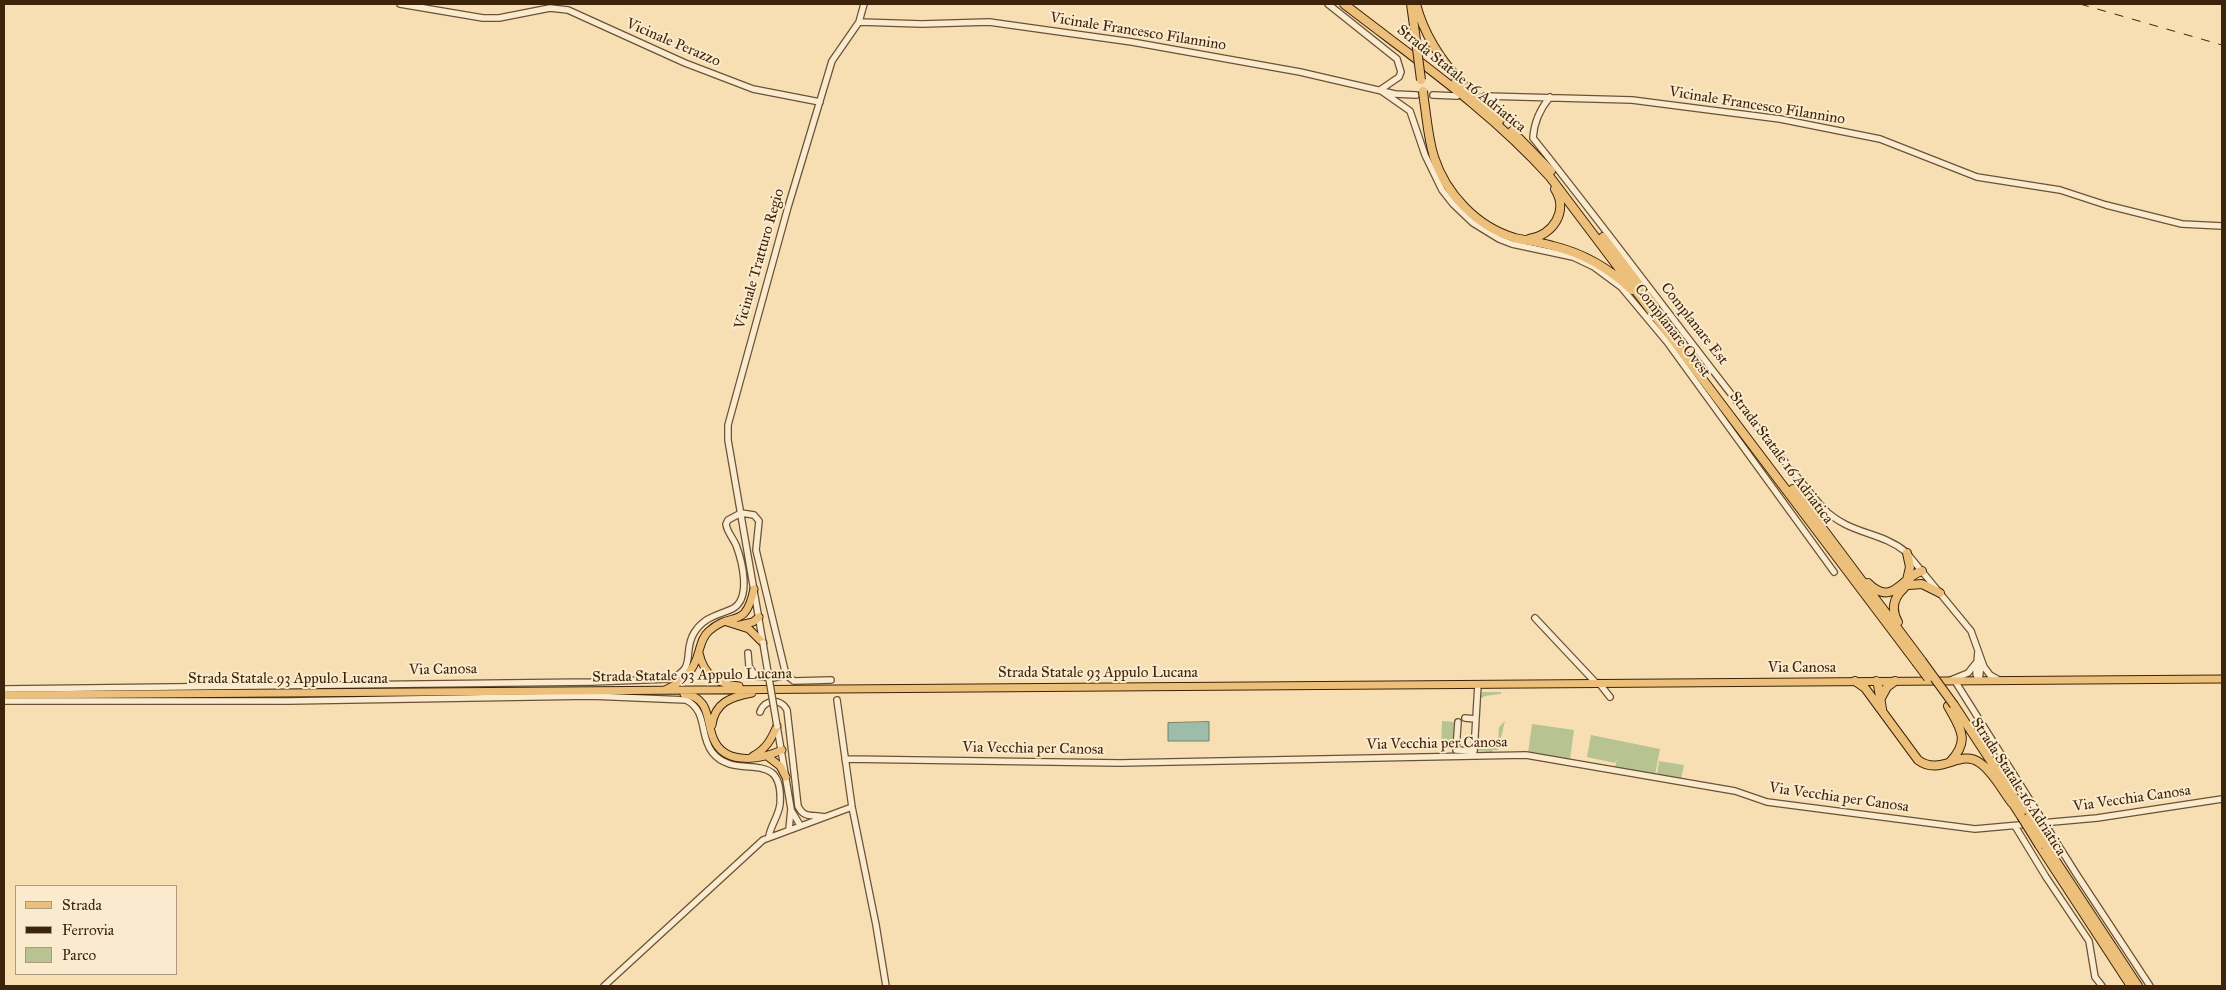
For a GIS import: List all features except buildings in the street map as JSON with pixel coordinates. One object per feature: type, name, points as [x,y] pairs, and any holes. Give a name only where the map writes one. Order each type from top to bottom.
[{"type":"highway","name":"Strada Statale 16 Adriatica","points":[[1344,4],[1474,104],[1520,146],[1559,188],[1834,544],[1912,648],[1919,662]]},
{"type":"highway","name":"Strada Statale 16 Adriatica","points":[[1353,4],[1490,111],[1524,142],[1562,184],[1951,706],[2024,820]]},
{"type":"highway","points":[[1411,4],[1421,80],[1419,93],[1424,100],[1434,156],[1440,173],[1454,194],[1470,212],[1485,224],[1507,235],[1563,249],[1600,265],[1630,288],[1663,325]]},
{"type":"highway","points":[[1416,4],[1424,27],[1441,57],[1461,82],[1490,111]]},
{"type":"highway","points":[[1520,146],[1555,190],[1560,204],[1559,216],[1551,229],[1540,237],[1524,240]]},
{"type":"highway","points":[[1834,544],[1875,589],[1891,592],[1908,583],[1925,584],[1940,593]]},
{"type":"highway","points":[[1907,553],[1910,569],[1908,583]]},
{"type":"highway","points":[[1912,648],[1896,619],[1893,609],[1897,595],[1917,573],[1922,571]]},
{"type":"highway","points":[[1855,681],[1878,701]]},
{"type":"highway","points":[[1876,681],[1873,688],[1882,711],[1918,760],[1934,766],[1965,758],[1979,762],[2012,802]]},
{"type":"highway","points":[[1878,701],[1886,688],[1895,681]]},
{"type":"highway","name":"Strada Statale 16 Adriatica","points":[[1951,706],[2024,820],[2138,986]]},
{"type":"highway","points":[[1950,762],[1958,752],[1962,739],[1951,706]]},
{"type":"highway","name":"Strada Statale 16 Adriatica","points":[[2042,846],[2130,986]]},
{"type":"main road","points":[[739,621],[748,608],[754,589]]},
{"type":"main road","points":[[661,691],[686,678],[696,664],[702,641],[708,632],[717,625],[759,618]]},
{"type":"main road","points":[[739,621],[763,643]]},
{"type":"main road","points":[[699,652],[706,672],[715,680],[727,685],[772,689]]},
{"type":"main road","name":"Via Canosa","points":[[1382,685],[2222,679]]},
{"type":"main road","name":"Strada Statale 93 Appulo Lucana","points":[[4,695],[1382,685]]},
{"type":"main road","points":[[712,732],[713,720],[721,703],[730,697],[772,689]]},
{"type":"main road","points":[[661,691],[691,695],[701,702],[706,710],[715,742],[721,750],[730,755],[748,758],[782,750]]},
{"type":"main road","points":[[765,753],[777,726]]},
{"type":"main road","points":[[765,753],[780,766],[786,777]]},
{"type":"street","name":"Vicinale Perazzo","points":[[400,4],[483,18],[499,18],[550,8],[568,10],[676,59],[753,89],[820,102]]},
{"type":"street","name":"Vicinale Tratturo Regio","points":[[791,809],[728,440],[730,412],[788,207],[832,61],[859,22],[864,4]]},
{"type":"street","points":[[1328,4],[1397,58],[1401,72],[1399,77],[1380,90]]},
{"type":"street","name":"Vicinale Francesco Filannino","points":[[859,22],[922,24],[989,22],[1132,42],[1300,72],[1380,90],[1419,93]]},
{"type":"street","name":"Complanare Ovest","points":[[1380,90],[1410,111],[1425,155],[1442,190],[1453,204],[1473,223],[1499,239],[1512,244],[1573,257],[1594,267],[1621,287],[1667,342],[1834,572]]},
{"type":"street","points":[[1433,95],[1457,96]]},
{"type":"street","name":"Vicinale Francesco Filannino","points":[[1485,96],[1656,102],[1713,112],[1780,119],[1880,139],[1977,177],[2060,190],[2106,205],[2182,224],[2222,226]]},
{"type":"street","name":"Complanare Est","points":[[1550,97],[1540,111],[1533,128],[1533,138],[1580,196],[1699,352],[1827,512],[1847,526],[1895,544],[1907,553],[1971,630],[1978,649],[1979,663],[1976,676],[1979,681]]},
{"type":"street","points":[[741,513],[754,515],[759,521],[756,550],[786,675],[794,681],[831,680]]},
{"type":"street","name":"Via Canosa","points":[[4,688],[591,682],[668,679],[677,676],[686,667],[693,635],[702,623],[714,615],[736,606],[742,597],[744,586],[739,556],[726,524],[728,520],[741,513]]},
{"type":"street","points":[[1535,618],[1610,697]]},
{"type":"street","points":[[748,653],[749,666],[755,676],[773,678],[786,675]]},
{"type":"street","points":[[1979,663],[1968,673],[1952,681],[2150,986]]},
{"type":"street","name":"Complanare Est","points":[[1979,663],[1988,673],[2000,680]]},
{"type":"street","points":[[1458,722],[1456,750],[1474,751],[1478,684]]},
{"type":"street","name":"Via Canosa","points":[[4,701],[289,701],[591,696],[680,699],[691,702],[697,707],[701,715],[705,740],[716,756],[735,767],[762,767],[769,770],[778,786],[780,806],[769,836]]},
{"type":"street","points":[[836,700],[852,807],[886,986]]},
{"type":"street","points":[[760,712],[764,705],[769,702],[779,702],[784,705],[787,710],[800,812],[806,816],[824,817]]},
{"type":"street","points":[[1465,718],[1476,719]]},
{"type":"street","name":"Via Vecchia per Canosa","points":[[845,759],[1120,763],[1526,755],[1735,791],[1767,802],[1975,829],[2015,826],[2024,820]]},
{"type":"street","name":"Via Vecchia Canosa","points":[[2024,820],[2045,823],[2222,799]]},
{"type":"street","points":[[604,986],[769,836],[852,807]]},
{"type":"street","points":[[791,809],[800,825]]},
{"type":"street","points":[[789,829],[791,809]]},
{"type":"street","points":[[2015,826],[2046,877],[2089,941],[2094,977],[2102,986]]},
{"type":"green space","points":[[1501,692],[1501,694],[1481,698],[1479,741],[1498,740],[1499,727],[1505,721],[1498,750],[1493,750],[1492,752],[1475,751],[1478,693]]},
{"type":"green space","points":[[1442,721],[1455,722],[1454,749],[1441,749]]},
{"type":"green space","points":[[1532,724],[1574,730],[1570,759],[1528,753]]},
{"type":"green space","points":[[1591,735],[1660,749],[1655,775],[1615,767],[1617,759],[1615,763],[1587,757]]},
{"type":"green space","points":[[1659,761],[1684,765],[1681,779],[1657,775]]},
{"type":"shaded area","points":[[1209,722],[1209,741],[1168,741],[1168,723]]},
{"type":"tunnel","points":[[1469,96],[1485,96]]},
{"type":"railway","points":[[2080,4],[2222,45]]}]
